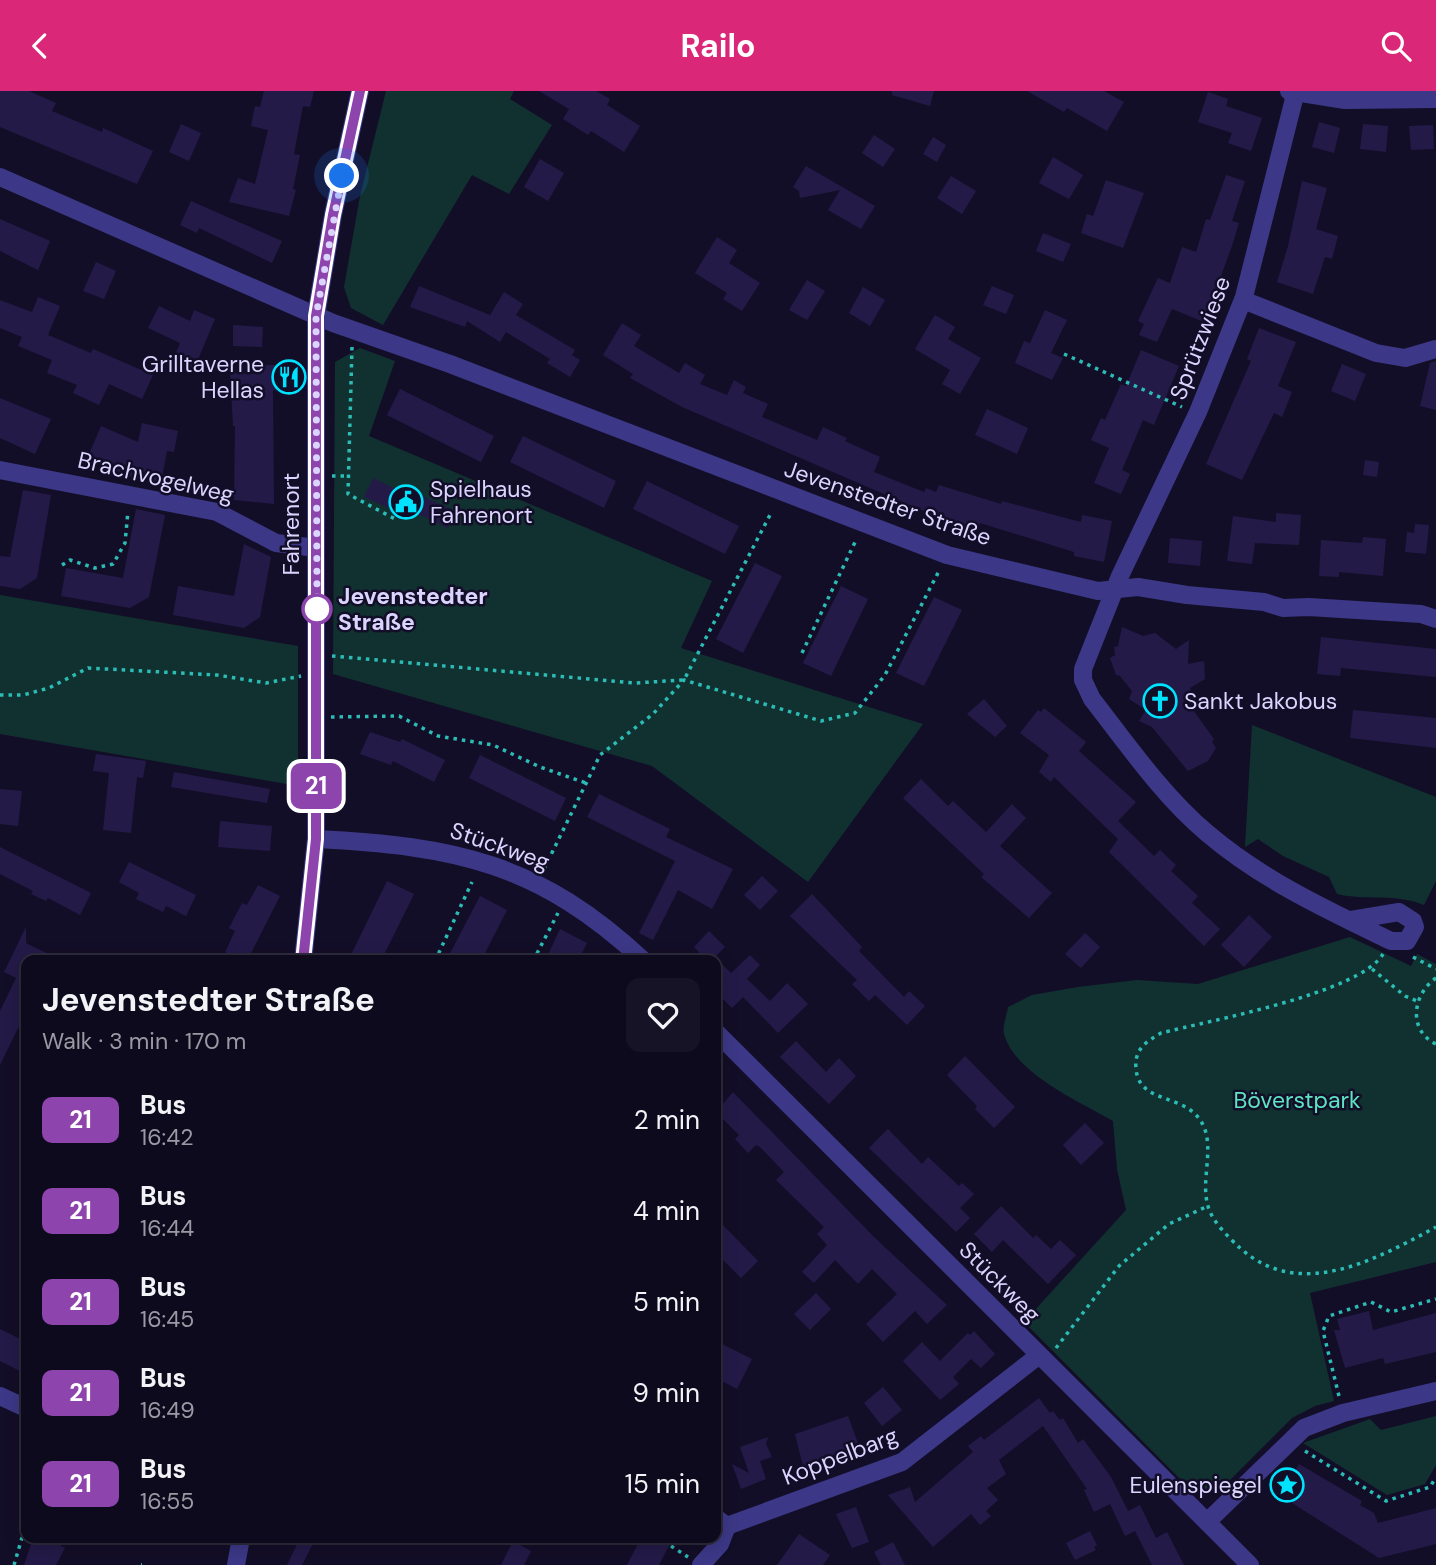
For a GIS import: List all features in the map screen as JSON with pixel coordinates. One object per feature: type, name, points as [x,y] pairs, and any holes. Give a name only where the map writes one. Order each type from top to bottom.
[{"type":"street","name":"Fahrenort","points":[[304,955],[316,839],[316,316],[333,215],[360,91]]},
{"type":"street","points":[[1294,92],[1345,100],[1436,99]]},
{"type":"street","name":"Sprützwiese","points":[[1294,92],[1256,260],[1243,300],[1198,412],[1114,590],[1083,669],[1083,680],[1092,699],[1206,832],[1260,873],[1351,920]]},
{"type":"street","name":"Jevenstedter Straße","points":[[0,177],[316,316],[947,555],[1081,589],[1114,590],[1138,587],[1264,602],[1283,608],[1421,614],[1436,619]]},
{"type":"street","points":[[1243,300],[1376,353],[1405,358],[1436,349]]},
{"type":"street","name":"Brachvogelweg","points":[[0,470],[216,512],[276,543],[316,548]]},
{"type":"street","points":[[0,482],[21,472]]},
{"type":"street","name":"Stückweg","points":[[316,839],[391,843],[438,849],[483,861],[537,882],[566,898],[617,935],[638,955]]},
{"type":"street","name":"Stückweg","points":[[721,1037],[1044,1355],[1250,1565]]},
{"type":"street","name":"Koppelbarg","points":[[721,1522],[902,1462],[1044,1355]]},
{"type":"street","points":[[1207,1522],[1304,1428],[1343,1413],[1436,1391]]},
{"type":"street","points":[[0,1396],[21,1406]]},
{"type":"street","points":[[236,1565],[240,1543]]},
{"type":"street","points":[[696,1563],[720,1543]]},
{"type":"path","points":[[352,347],[348,494],[397,520]]},
{"type":"path","points":[[1064,355],[1187,409]]},
{"type":"path","points":[[328,476],[348,476]]},
{"type":"path","points":[[62,565],[69,561],[101,568],[118,559],[125,543],[130,495]]},
{"type":"path","points":[[541,874],[600,755],[653,714],[684,680],[771,513]]},
{"type":"path","points":[[802,653],[860,534]]},
{"type":"path","points":[[329,656],[635,683],[684,680],[821,721],[855,713],[885,675],[942,564]]},
{"type":"path","points":[[0,695],[23,695],[49,688],[88,668],[217,675],[266,683],[303,675]]},
{"type":"path","points":[[329,717],[399,716],[438,736],[493,745],[540,767],[587,783]]},
{"type":"path","points":[[438,955],[472,882]]},
{"type":"path","points":[[536,955],[560,908]]},
{"type":"path","points":[[1387,948],[1372,969],[1330,988],[1161,1033],[1142,1044],[1135,1062],[1137,1080],[1149,1092],[1194,1112],[1205,1127],[1208,1206],[1230,1238],[1255,1262],[1284,1271],[1320,1273],[1371,1262],[1436,1227]]},
{"type":"path","points":[[1412,957],[1436,969]]},
{"type":"path","points":[[1372,969],[1405,996],[1417,1000]]},
{"type":"path","points":[[1436,978],[1423,989],[1417,1000],[1419,1027],[1424,1036],[1436,1044]]},
{"type":"path","points":[[1044,1355],[1119,1266],[1169,1224],[1208,1206]]},
{"type":"path","points":[[1340,1402],[1323,1331],[1329,1316],[1371,1302],[1391,1312],[1436,1299]]},
{"type":"path","points":[[1298,1446],[1386,1501],[1430,1487],[1436,1477]]},
{"type":"path","points":[[14,1565],[21,1541]]},
{"type":"path","points":[[671,1546],[696,1563]]},
{"type":"green space","points":[[386,91],[514,91],[510,99],[552,125],[509,194],[472,175],[383,325],[351,308],[344,287],[360,196]]},
{"type":"green space","points":[[360,348],[395,361],[369,436],[712,581],[681,648],[923,724],[808,882],[652,766],[333,674],[335,362]]},
{"type":"green space","points":[[0,595],[298,646],[298,786],[0,734]]},
{"type":"green space","points":[[1252,725],[1436,797],[1436,881],[1424,905],[1403,899],[1337,894],[1329,877],[1283,856],[1258,839],[1245,847]]},
{"type":"green space","name":"Böverstpark","points":[[1350,937],[1411,966],[1417,954],[1436,964],[1436,1262],[1310,1293],[1334,1401],[1315,1406],[1292,1418],[1220,1490],[1194,1493],[1024,1322],[1126,1210],[1117,1169],[1113,1121],[1067,1096],[1021,1062],[1010,1048],[1004,1034],[1008,1007],[1032,995],[1078,987],[1137,980],[1198,984]]},
{"type":"green space","points":[[1436,1416],[1436,1465],[1425,1484],[1387,1495],[1303,1443],[1370,1419],[1381,1430]]},
{"type":"building","points":[[0,91],[29,91],[56,103],[52,111],[102,132],[103,128],[153,151],[137,184],[0,127]]},
{"type":"building","points":[[264,91],[314,91],[310,107],[303,106],[294,154],[300,155],[293,189],[296,190],[289,216],[229,202],[238,178],[255,184],[268,130],[251,126],[255,106],[260,107]]},
{"type":"building","points":[[539,91],[596,91],[610,99],[607,105],[640,126],[624,152],[591,131],[588,135],[563,119],[569,109]]},
{"type":"building","points":[[892,91],[934,91],[930,106],[892,95]]},
{"type":"building","points":[[1027,91],[1104,91],[1124,102],[1107,131],[1067,108],[1064,112]]},
{"type":"building","points":[[1208,92],[1228,99],[1226,106],[1262,118],[1251,151],[1228,143],[1232,133],[1198,122]]},
{"type":"building","points":[[1319,122],[1340,128],[1334,153],[1312,147]]},
{"type":"building","points":[[181,124],[201,133],[189,161],[169,152]]},
{"type":"building","points":[[1363,124],[1388,126],[1386,152],[1360,149]]},
{"type":"building","points":[[1433,125],[1434,149],[1411,150],[1409,126]]},
{"type":"building","points":[[874,135],[895,149],[883,167],[862,153]]},
{"type":"building","points":[[933,137],[946,145],[937,162],[923,154]]},
{"type":"building","points":[[1053,157],[1083,175],[1069,199],[1039,183]]},
{"type":"building","points":[[540,159],[564,173],[548,201],[524,187]]},
{"type":"building","points":[[806,166],[875,206],[861,229],[828,210],[840,190],[800,198],[799,191],[793,187]]},
{"type":"building","points":[[1226,175],[1245,181],[1232,221],[1239,223],[1204,322],[1172,309],[1157,342],[1139,335],[1144,324],[1138,321],[1158,278],[1170,283],[1182,247],[1196,252],[1206,219],[1210,220]]},
{"type":"building","points":[[951,176],[976,191],[962,214],[937,198]]},
{"type":"building","points":[[1106,180],[1144,193],[1123,248],[1081,233],[1087,214],[1093,216]]},
{"type":"building","points":[[1302,181],[1327,188],[1316,229],[1338,236],[1332,259],[1325,257],[1313,294],[1277,282]]},
{"type":"building","points":[[191,201],[282,241],[272,263],[199,228],[197,233],[180,225]]},
{"type":"building","points":[[0,219],[50,241],[38,270],[0,251]]},
{"type":"building","points":[[1043,233],[1071,244],[1063,262],[1036,251]]},
{"type":"building","points":[[717,237],[737,250],[729,263],[760,283],[742,311],[723,299],[727,293],[695,273]]},
{"type":"building","points":[[96,262],[116,271],[104,299],[83,291]]},
{"type":"building","points":[[807,280],[825,291],[807,320],[789,310]]},
{"type":"building","points":[[419,286],[490,315],[504,292],[523,304],[516,315],[575,350],[572,355],[580,360],[570,377],[547,363],[550,359],[506,332],[500,342],[467,321],[465,327],[410,307]]},
{"type":"building","points":[[992,286],[1014,295],[1006,314],[983,305]]},
{"type":"building","points":[[863,287],[885,300],[870,326],[849,313]]},
{"type":"building","points":[[38,297],[60,306],[48,335],[91,353],[93,349],[153,375],[142,399],[109,384],[99,405],[73,393],[77,385],[47,373],[52,360],[18,346],[22,337],[0,328],[0,300],[32,312]]},
{"type":"building","points":[[159,306],[190,321],[194,310],[215,319],[194,369],[173,360],[180,343],[148,328]]},
{"type":"building","points":[[1045,310],[1067,320],[1051,353],[1063,358],[1052,380],[1015,363],[1024,341],[1030,343]]},
{"type":"building","points":[[935,315],[955,327],[948,339],[981,358],[960,394],[942,384],[950,370],[915,349]]},
{"type":"building","points":[[622,323],[641,335],[634,346],[679,373],[685,363],[705,375],[700,384],[727,395],[734,380],[746,387],[743,393],[768,404],[762,417],[817,440],[823,427],[847,438],[845,441],[880,457],[874,472],[924,492],[926,488],[936,492],[939,485],[1001,504],[1002,501],[1081,522],[1082,515],[1112,521],[1104,562],[1074,556],[1074,552],[980,523],[978,530],[935,516],[682,407],[630,378],[633,374],[603,355]]},
{"type":"building","points":[[233,325],[263,327],[262,347],[233,346]]},
{"type":"building","points":[[1259,328],[1296,342],[1278,386],[1292,392],[1282,417],[1274,413],[1242,480],[1206,464],[1251,361],[1247,359]]},
{"type":"building","points":[[1141,350],[1179,366],[1154,425],[1143,420],[1122,470],[1130,474],[1121,494],[1094,483],[1109,448],[1091,440],[1101,418],[1105,420],[1121,384],[1126,386]]},
{"type":"building","points":[[1436,361],[1436,410],[1420,406],[1430,363]]},
{"type":"building","points":[[1342,364],[1366,374],[1355,401],[1331,391]]},
{"type":"building","points":[[257,365],[281,365],[281,391],[273,390],[274,504],[234,500],[235,426],[230,373],[256,374]]},
{"type":"building","points":[[400,389],[494,436],[481,462],[387,415]]},
{"type":"building","points":[[0,398],[51,419],[35,454],[0,438]]},
{"type":"building","points":[[987,409],[1028,428],[1017,454],[975,435]]},
{"type":"building","points":[[142,423],[178,431],[174,452],[167,451],[161,483],[132,477],[87,459],[101,426],[138,442]]},
{"type":"building","points":[[523,436],[616,481],[604,508],[510,462]]},
{"type":"building","points":[[1365,460],[1379,462],[1377,477],[1363,475]]},
{"type":"building","name":"Spielhaus Fahrenort","points":[[373,478],[402,492],[404,488],[456,511],[448,528],[405,508],[402,514],[364,497]]},
{"type":"building","points":[[647,481],[739,526],[725,554],[633,509]]},
{"type":"building","points":[[23,490],[51,495],[37,578],[20,589],[0,586],[0,556],[10,557]]},
{"type":"building","points":[[136,509],[165,515],[149,597],[130,608],[61,596],[66,568],[123,578]]},
{"type":"building","points":[[1276,513],[1301,515],[1299,545],[1255,543],[1252,564],[1227,561],[1233,516],[1276,522]]},
{"type":"building","points":[[1415,524],[1429,525],[1426,554],[1405,552],[1407,532],[1414,533]]},
{"type":"building","points":[[1363,537],[1386,539],[1383,576],[1339,572],[1339,577],[1319,576],[1321,540],[1362,543]]},
{"type":"building","points":[[1170,538],[1202,541],[1200,566],[1168,563]]},
{"type":"building","points":[[244,544],[271,557],[260,617],[244,628],[173,615],[178,586],[234,596]]},
{"type":"building","points":[[755,563],[782,576],[743,653],[716,639]]},
{"type":"building","points":[[841,586],[868,599],[831,676],[803,663]]},
{"type":"building","points":[[934,597],[962,610],[924,686],[896,673]]},
{"type":"building","name":"Sankt Jakobus","points":[[1122,627],[1143,636],[1155,633],[1176,649],[1189,640],[1188,664],[1204,661],[1205,679],[1190,688],[1191,692],[1185,699],[1214,739],[1212,742],[1216,748],[1208,761],[1188,771],[1152,727],[1139,721],[1146,710],[1129,699],[1132,691],[1120,676],[1116,675],[1110,658],[1115,655],[1114,647],[1118,646]]},
{"type":"building","points":[[1321,637],[1436,649],[1436,677],[1341,668],[1340,676],[1317,674]]},
{"type":"building","points":[[984,699],[1007,726],[995,737],[967,714]]},
{"type":"building","points":[[1044,708],[1086,742],[1079,751],[1136,802],[1118,821],[1154,856],[1160,850],[1176,865],[1171,871],[1198,896],[1192,903],[1220,929],[1204,946],[1109,852],[1118,839],[1054,777],[1051,782],[1039,772],[1049,755],[1020,733],[1038,710],[1041,712]]},
{"type":"building","points":[[1353,710],[1436,718],[1436,748],[1350,738]]},
{"type":"building","points":[[370,732],[400,742],[402,739],[445,760],[434,782],[393,761],[391,765],[360,754]]},
{"type":"building","points":[[96,754],[146,761],[143,778],[137,777],[131,833],[103,830],[109,773],[93,771]]},
{"type":"building","points":[[480,755],[566,798],[555,821],[469,778]]},
{"type":"building","points":[[174,772],[270,789],[267,803],[171,787]]},
{"type":"building","points":[[921,779],[948,806],[953,801],[986,832],[1012,804],[1026,818],[1000,846],[1052,893],[1029,918],[981,877],[984,874],[903,798]]},
{"type":"building","points":[[0,789],[22,791],[18,826],[0,824]]},
{"type":"building","points":[[599,794],[670,829],[666,837],[733,869],[712,909],[678,890],[653,940],[639,933],[675,861],[587,817]]},
{"type":"building","points":[[220,821],[272,826],[270,851],[218,847]]},
{"type":"building","points":[[0,847],[91,893],[80,915],[48,898],[46,901],[31,894],[33,891],[0,874]]},
{"type":"building","points":[[129,862],[196,895],[186,916],[166,906],[163,912],[136,899],[139,893],[119,882]]},
{"type":"building","points":[[762,876],[778,891],[760,910],[744,895]]},
{"type":"building","points":[[387,881],[414,894],[384,955],[351,955]]},
{"type":"building","points":[[258,885],[280,896],[250,955],[231,955],[225,952],[235,931],[229,928],[242,903],[247,905]]},
{"type":"building","points":[[812,894],[862,947],[859,951],[904,997],[909,991],[925,1006],[907,1025],[875,995],[869,1001],[852,984],[857,980],[790,916]]},
{"type":"building","points":[[480,896],[507,910],[484,955],[449,955]]},
{"type":"building","points":[[1249,915],[1272,937],[1244,967],[1221,945]]},
{"type":"building","points":[[26,927],[26,943],[51,955],[21,955],[21,1022],[0,1065],[0,1011],[16,978],[4,972]]},
{"type":"building","points":[[560,929],[587,943],[581,955],[548,955]]},
{"type":"building","points":[[709,931],[725,947],[717,955],[701,955],[694,947]]},
{"type":"building","points":[[1085,933],[1100,947],[1081,968],[1065,954]]},
{"type":"building","points":[[750,955],[760,965],[747,979],[770,1001],[787,983],[808,1004],[778,1033],[743,997],[732,1008],[721,997],[721,963],[731,973]]},
{"type":"building","points":[[796,1041],[826,1072],[839,1058],[856,1076],[829,1104],[780,1057]]},
{"type":"building","points":[[965,1056],[1015,1107],[994,1128],[947,1075]]},
{"type":"building","points":[[733,1092],[874,1237],[947,1305],[927,1324],[915,1311],[883,1342],[866,1324],[897,1294],[872,1269],[858,1284],[835,1260],[814,1283],[802,1272],[827,1245],[817,1234],[824,1227],[776,1180],[784,1172],[760,1147],[756,1145],[748,1153],[735,1139],[739,1135],[721,1117],[721,1106]]},
{"type":"building","points":[[1085,1123],[1104,1143],[1081,1165],[1063,1145]]},
{"type":"building","points":[[888,1129],[922,1164],[928,1157],[959,1186],[962,1183],[974,1194],[960,1208],[970,1218],[956,1232],[869,1148]]},
{"type":"building","points":[[1001,1206],[1033,1238],[1036,1235],[1051,1249],[1060,1240],[1076,1255],[1048,1284],[1003,1240],[992,1252],[974,1234]]},
{"type":"building","points":[[721,1223],[758,1261],[741,1278],[721,1258]]},
{"type":"building","points":[[816,1293],[831,1309],[810,1330],[794,1314]]},
{"type":"building","points":[[1369,1311],[1373,1330],[1436,1313],[1436,1352],[1385,1364],[1383,1358],[1345,1368],[1334,1330],[1340,1330],[1337,1319]]},
{"type":"building","points":[[0,1329],[21,1340],[21,1372],[0,1361]]},
{"type":"building","points":[[974,1331],[995,1354],[981,1368],[971,1359],[953,1377],[959,1384],[940,1400],[903,1361],[922,1342],[940,1361],[968,1333],[970,1335]]},
{"type":"building","points":[[721,1344],[752,1359],[737,1389],[721,1381]]},
{"type":"building","points":[[883,1387],[902,1410],[882,1426],[864,1403]]},
{"type":"building","points":[[1039,1398],[1050,1413],[1053,1411],[1060,1420],[1063,1418],[1078,1443],[1083,1439],[1111,1477],[1128,1511],[1140,1505],[1156,1538],[1167,1532],[1184,1565],[1152,1565],[1135,1531],[1125,1536],[1110,1504],[1094,1512],[1084,1490],[1087,1489],[1043,1426],[999,1460],[1006,1474],[987,1488],[998,1500],[986,1511],[991,1516],[980,1525],[971,1514],[933,1547],[888,1495],[910,1487],[915,1502],[973,1452],[968,1446],[981,1436],[984,1440]]},
{"type":"building","points":[[848,1416],[859,1446],[803,1466],[795,1434]]},
{"type":"building","points":[[768,1437],[766,1444],[772,1457],[760,1461],[766,1479],[741,1489],[732,1464],[749,1473],[740,1447]]},
{"type":"building","points":[[1299,1464],[1362,1501],[1360,1505],[1374,1513],[1378,1523],[1436,1508],[1436,1544],[1379,1558],[1281,1496]]},
{"type":"building","points":[[856,1507],[869,1542],[852,1548],[836,1514]]},
{"type":"building","points":[[1090,1531],[1097,1545],[1094,1547],[1096,1550],[1075,1560],[1066,1543]]},
{"type":"building","points":[[799,1534],[830,1555],[823,1565],[777,1565]]},
{"type":"building","points":[[893,1542],[905,1565],[881,1565],[874,1552]]},
{"type":"building","points":[[31,1543],[62,1543],[61,1546],[65,1548],[56,1565],[24,1565]]},
{"type":"building","points":[[298,1543],[313,1543],[302,1565],[287,1565]]},
{"type":"building","points":[[512,1543],[531,1551],[524,1565],[501,1565]]},
{"type":"building","points":[[638,1543],[670,1543],[659,1565],[627,1565]]},
{"type":"bus line","name":"21","points":[[304,955],[316,839],[316,316],[321,274],[360,91]]},
{"type":"place","name":"Grilltaverne Hellas","points":[[289,377]]},
{"type":"place","name":"Spielhaus Fahrenort","points":[[406,502]]},
{"type":"place","name":"Jevenstedter Straße","points":[[317,609]]},
{"type":"place","name":"Sankt Jakobus","points":[[1160,701]]},
{"type":"place","name":"Eulenspiegel","points":[[1287,1485]]},
{"type":"route","points":[[317,609],[316,316],[321,274],[342,176]]}]
